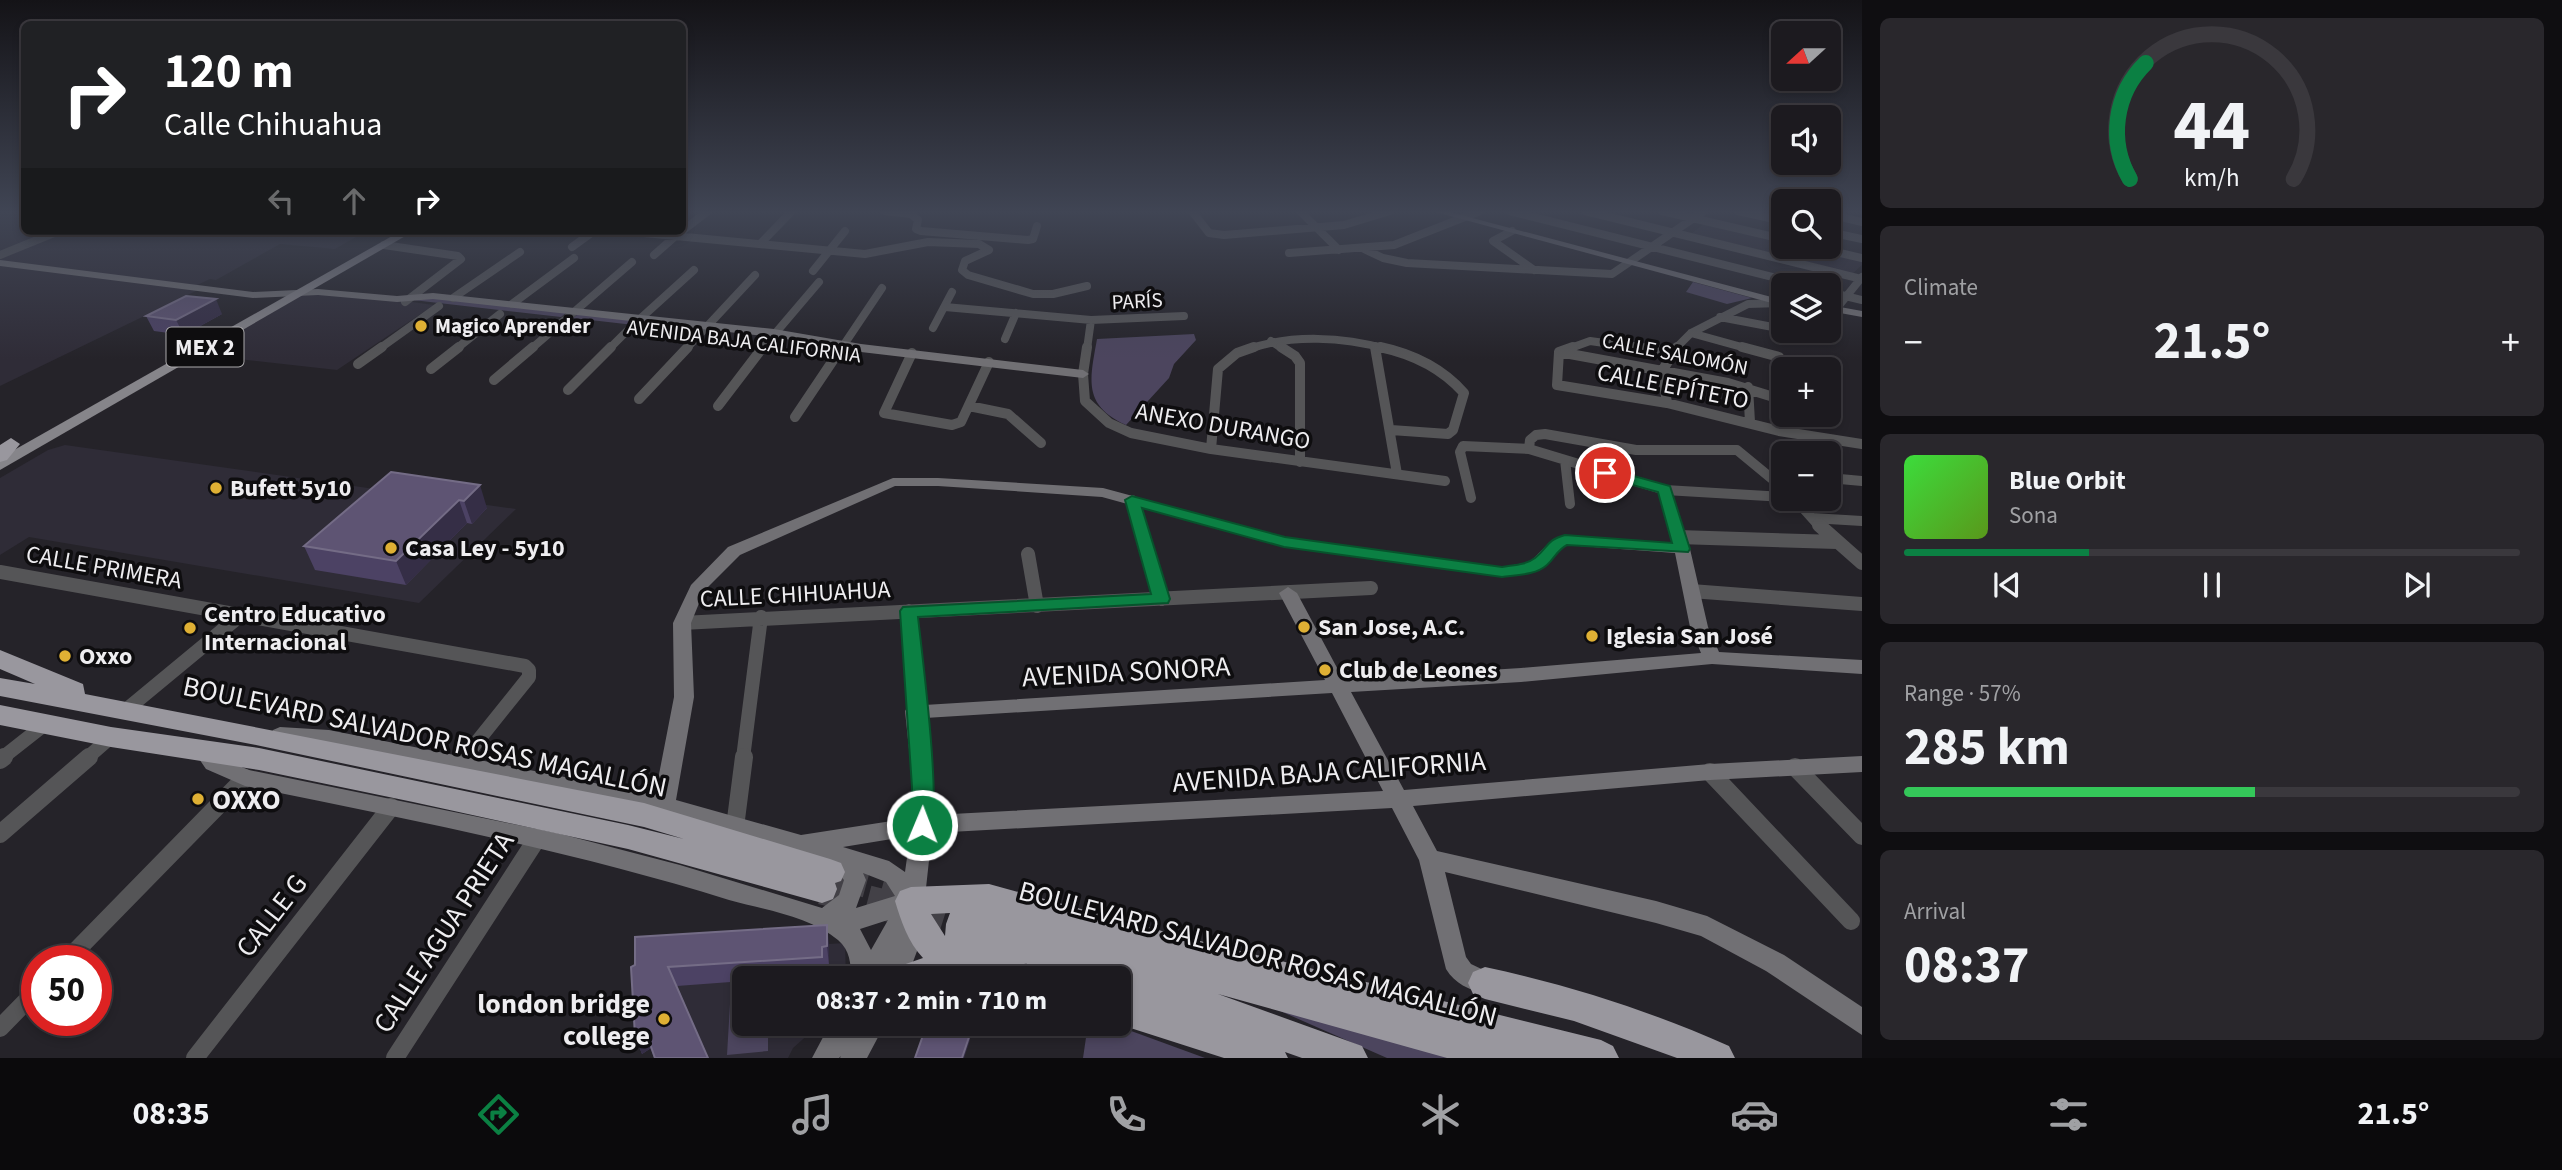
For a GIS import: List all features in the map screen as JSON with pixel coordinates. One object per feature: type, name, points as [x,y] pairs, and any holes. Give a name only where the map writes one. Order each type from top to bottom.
[{"type":"highway","points":[[0,659],[119,709]]},
{"type":"highway","name":"BOULEVARD SALVADOR ROSAS MAGALLÓN","points":[[0,687],[256,735],[644,815],[829,872]]},
{"type":"highway","points":[[0,715],[111,737],[203,750],[310,770],[628,837],[829,872]]},
{"type":"highway","points":[[911,901],[918,927],[926,940],[937,950],[981,928],[1184,952],[1601,1058]]},
{"type":"highway","points":[[911,901],[1085,966]]},
{"type":"highway","points":[[926,966],[981,928]]},
{"type":"highway","points":[[981,928],[1011,966]]},
{"type":"highway","name":"BOULEVARD SALVADOR ROSAS MAGALLÓN","points":[[981,928],[1511,1058]]},
{"type":"highway","points":[[1131,982],[1350,1058]]},
{"type":"highway","points":[[1486,983],[1546,995],[1608,1014],[1717,1058]]},
{"type":"highway","points":[[1131,1011],[1206,1034],[1270,1058]]},
{"type":"main road","name":"MEX 2","points":[[2,457],[340,260]]},
{"type":"main road","name":"MEX 2","points":[[2,457],[358,260]]},
{"type":"street","points":[[405,299],[459,260]]},
{"type":"street","points":[[453,298],[508,260]]},
{"type":"street","points":[[512,304],[571,260]]},
{"type":"street","points":[[813,271],[822,260]]},
{"type":"street","points":[[966,260],[962,270],[968,275],[1033,294],[1053,294],[1087,286]]},
{"type":"street","points":[[1394,260],[1614,273],[1635,260]]},
{"type":"street","points":[[1520,260],[1534,270]]},
{"type":"street","points":[[1621,260],[1771,300]]},
{"type":"street","points":[[1707,260],[1771,277]]},
{"type":"street","points":[[1790,260],[1862,278],[1841,301]]},
{"type":"street","points":[[494,380],[632,262]]},
{"type":"street","name":"AVENIDA BAJA CALIFORNIA","points":[[0,263],[253,295],[303,292],[405,299],[453,298],[641,318],[702,330]]},
{"type":"street","points":[[641,318],[694,270]]},
{"type":"street","points":[[639,399],[755,275]]},
{"type":"street","points":[[718,405],[771,337],[819,282]]},
{"type":"street","points":[[795,418],[882,288]]},
{"type":"street","points":[[933,328],[952,292]]},
{"type":"street","points":[[1841,295],[1862,300]]},
{"type":"street","name":"AVENIDA BAJA CALIFORNIA","points":[[405,299],[500,314],[630,328],[702,330],[771,337],[1083,378]]},
{"type":"street","points":[[1667,402],[1662,371],[1672,352],[1691,333],[1748,304],[1771,303]]},
{"type":"street","points":[[358,364],[439,306]]},
{"type":"street","points":[[945,307],[1091,320],[1083,378]]},
{"type":"street","points":[[1841,310],[1862,314]]},
{"type":"street","points":[[1005,339],[1016,313]]},
{"type":"street","points":[[431,369],[500,314]]},
{"type":"street","name":"PARÍS","points":[[1091,320],[1184,316]]},
{"type":"street","points":[[1720,317],[1771,327]]},
{"type":"street","points":[[568,390],[630,328]]},
{"type":"street","points":[[1691,333],[1779,357]]},
{"type":"street","points":[[1211,449],[1219,369],[1224,360],[1234,353],[1271,341],[1292,338],[1399,350],[1422,358],[1460,385],[1464,393],[1454,430],[1448,434],[1391,430]]},
{"type":"street","points":[[1271,341],[1295,356],[1300,363],[1300,462]]},
{"type":"street","points":[[1559,352],[1590,341],[1672,352]]},
{"type":"street","points":[[1376,347],[1397,474]]},
{"type":"street","name":"CALLE SALOMÓN","points":[[1559,352],[1748,387],[1771,396]]},
{"type":"street","name":"CALLE EPÍTETO","points":[[1559,352],[1557,385],[1667,402],[1779,431],[1862,444]]},
{"type":"street","points":[[910,356],[884,412],[952,425],[961,422],[988,366]]},
{"type":"street","name":"ANEXO DURANGO","points":[[1083,378],[1085,401],[1094,412],[1109,423],[1131,433],[1211,449],[1445,481]]},
{"type":"street","points":[[1759,391],[1771,384]]},
{"type":"street","points":[[1748,387],[1750,422]]},
{"type":"street","points":[[969,406],[1007,414],[1041,443]]},
{"type":"street","points":[[1529,449],[1530,440],[1545,433],[1636,450],[1737,450],[1770,476]]},
{"type":"street","points":[[1471,498],[1460,448],[1469,446],[1529,449],[1665,490],[1771,496]]},
{"type":"street","points":[[1565,460],[1570,504]]},
{"type":"street","points":[[1841,479],[1862,481]]},
{"type":"street","points":[[664,805],[684,698],[682,623],[697,589],[734,551],[893,482],[938,482],[1029,490],[1083,490],[1132,500],[1284,542],[1502,572],[1529,568],[1541,562],[1555,545],[1565,540],[1680,543],[1837,542]]},
{"type":"street","points":[[1665,490],[1699,627],[1712,658]]},
{"type":"street","points":[[1132,500],[1162,599]]},
{"type":"street","points":[[1806,511],[1862,563]]},
{"type":"street","points":[[1812,518],[1862,521]]},
{"type":"street","points":[[1028,554],[1037,606]]},
{"type":"street","name":"CALLE PRIMERA","points":[[0,572],[525,666],[529,670],[529,677],[460,763]]},
{"type":"street","name":"CALLE CHIHUAHUA","points":[[682,623],[1371,589]]},
{"type":"street","points":[[1691,591],[1862,604]]},
{"type":"street","points":[[1288,593],[1430,859],[1455,961],[1462,972],[1486,983]]},
{"type":"street","points":[[899,966],[908,943],[922,825],[923,787],[909,611]]},
{"type":"street","points":[[119,709],[242,614]]},
{"type":"street","points":[[735,827],[761,617]]},
{"type":"street","points":[[1340,687],[1521,675],[1712,658],[1862,667]]},
{"type":"street","name":"AVENIDA SONORA","points":[[915,711],[1340,687]]},
{"type":"street","points":[[0,760],[44,724]]},
{"type":"street","points":[[256,735],[329,738],[460,763],[664,805],[800,845],[829,872],[851,870],[855,880],[848,901],[824,920]]},
{"type":"street","points":[[0,834],[111,737]]},
{"type":"street","points":[[203,750],[212,763],[245,778],[538,837],[678,873],[824,920],[848,933],[855,941],[861,953],[862,966]]},
{"type":"street","name":"AVENIDA BAJA CALIFORNIA","points":[[800,845],[922,825],[1400,799],[1710,772],[1862,764]]},
{"type":"street","points":[[1796,767],[1862,836]]},
{"type":"street","points":[[1710,772],[1851,921]]},
{"type":"street","points":[[82,945],[245,778]]},
{"type":"street","name":"CALLE G","points":[[195,1058],[391,807]]},
{"type":"street","name":"CALLE AGUA PRIETA","points":[[395,1058],[538,837]]},
{"type":"street","points":[[1430,859],[1656,912],[1707,927],[1775,964],[1862,1021]]},
{"type":"street","points":[[829,872],[860,860],[894,875],[911,901]]},
{"type":"street","points":[[824,920],[840,922],[865,918],[911,901]]},
{"type":"street","points":[[876,966],[911,901]]},
{"type":"street","points":[[0,1028],[21,1006]]},
{"type":"street","points":[[825,1058],[837,1036]]},
{"type":"street","points":[[853,1058],[865,1036]]},
{"type":"shaded area","points":[[0,260],[251,260],[216,280],[210,279],[193,287],[200,289],[0,386]]},
{"type":"shaded area","points":[[1799,260],[1859,260],[1862,265],[1852,274]]},
{"type":"shaded area","points":[[1693,282],[1752,298],[1727,304],[1686,292]]},
{"type":"shaded area","points":[[305,291],[434,305],[337,370],[193,354]]},
{"type":"shaded area","points":[[429,297],[567,312],[561,317],[413,300]]},
{"type":"shaded area","points":[[578,314],[699,327],[695,332],[573,318]]},
{"type":"shaded area","points":[[1194,334],[1196,340],[1174,364],[1169,378],[1126,425],[1102,409],[1092,390],[1091,379],[1097,339]]},
{"type":"shaded area","points":[[65,445],[516,509],[419,603],[29,537],[0,555],[0,478],[48,450]]},
{"type":"shaded area","name":"london bridge college","points":[[845,943],[846,966],[732,966],[732,1036],[806,1036],[793,1048],[788,1058],[654,1058],[650,1048],[642,1054],[641,955]]},
{"type":"shaded area","points":[[731,987],[732,1036],[768,1036],[768,1051],[727,1055]]},
{"type":"shaded area","points":[[1262,1003],[1490,1058],[1387,1058]]},
{"type":"shaded area","points":[[1131,1031],[1205,1058],[1083,1058],[1086,1036],[1131,1036]]},
{"type":"building","points":[[186,296],[216,299],[176,320],[146,316]]},
{"type":"building","points":[[391,472],[480,485],[464,501],[459,500],[396,561],[304,546]]},
{"type":"building","points":[[827,925],[827,946],[822,947],[822,957],[668,967],[708,1058],[655,1058],[645,1030],[635,1036],[631,967],[635,965],[635,937]]},
{"type":"building","points":[[923,1036],[969,1036],[962,1058],[915,1058]]},
{"type":"tunnel","points":[[837,874],[917,896]]},
{"type":"tunnel","points":[[822,889],[892,907],[971,932]]},
{"type":"place","name":"Magico Aprender","points":[[421,326]]},
{"type":"place","name":"Bufett 5y10","points":[[216,488]]},
{"type":"place","name":"Casa Ley - 5y10","points":[[391,548]]},
{"type":"place","name":"San Jose, A.C.","points":[[1304,627]]},
{"type":"place","name":"Centro Educativo Internacional","points":[[190,628]]},
{"type":"place","name":"Iglesia San José","points":[[1592,636]]},
{"type":"place","name":"Oxxo","points":[[65,656]]},
{"type":"place","name":"Club de Leones","points":[[1325,670]]},
{"type":"place","name":"OXXO","points":[[198,799]]},
{"type":"place","name":"london bridge college","points":[[664,1019]]},
{"type":"route","points":[[922,825],[923,787],[909,611],[1162,599],[1132,500],[1284,542],[1502,572],[1529,568],[1541,562],[1559,541],[1565,540],[1682,549],[1665,490],[1605,473]]}]
